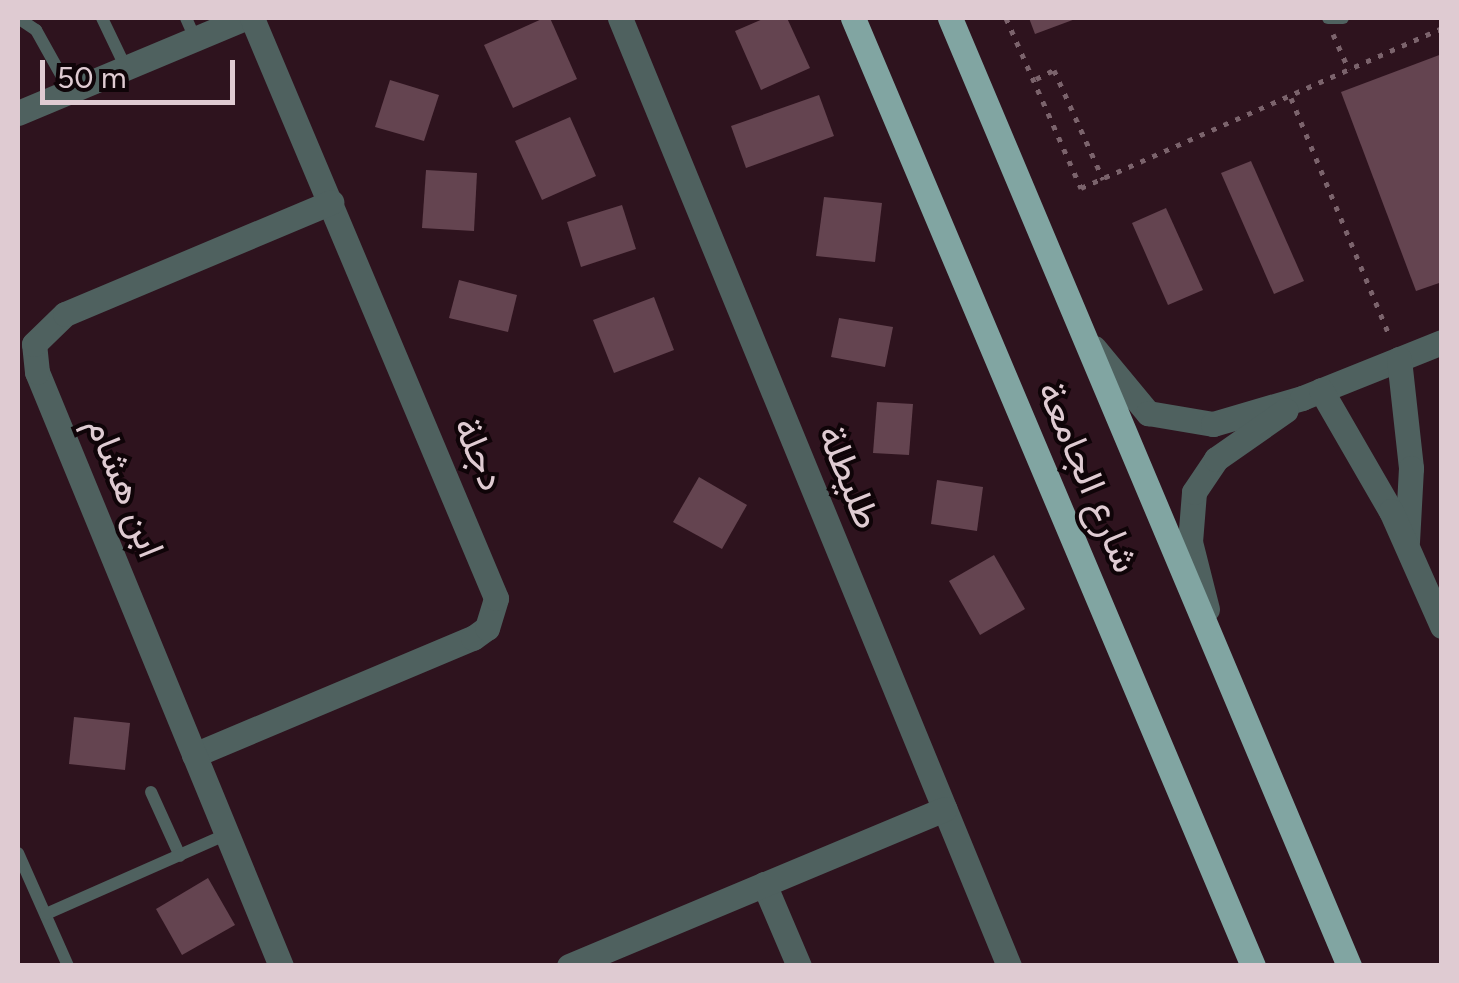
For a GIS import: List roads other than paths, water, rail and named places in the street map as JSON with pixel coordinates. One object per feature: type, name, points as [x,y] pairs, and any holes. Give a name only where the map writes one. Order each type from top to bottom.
[{"type":"main road","name":"شارع الجامعة","points":[[853,18],[1253,966]]},
{"type":"main road","name":"شارع الجامعة","points":[[950,18],[1349,966]]},
{"type":"street","points":[[18,113],[126,68],[191,28],[248,18]]},
{"type":"street","name":"دجلة","points":[[194,755],[472,638],[494,614],[492,581],[332,202],[248,18]]},
{"type":"street","name":"طليطلة","points":[[620,18],[1009,966]]},
{"type":"street","name":"ابن هشام","points":[[281,966],[37,372],[34,344],[65,314],[332,202]]},
{"type":"street","points":[[1076,324],[1134,402],[1160,418],[1213,424],[1312,394],[1442,342]]},
{"type":"street","points":[[1399,359],[1411,468],[1407,542]]},
{"type":"street","points":[[1312,394],[1433,582],[1442,626]]},
{"type":"street","points":[[1223,670],[1190,542],[1194,492],[1216,459],[1312,394]]},
{"type":"street","points":[[569,966],[944,809]]},
{"type":"street","points":[[764,884],[799,966]]},
{"type":"lane","points":[[18,18],[36,30],[70,91]]},
{"type":"lane","points":[[102,18],[126,68]]},
{"type":"lane","points":[[1327,18],[1343,18]]},
{"type":"lane","points":[[151,792],[180,856]]},
{"type":"lane","points":[[46,914],[227,834]]},
{"type":"lane","points":[[18,853],[68,966]]}]
